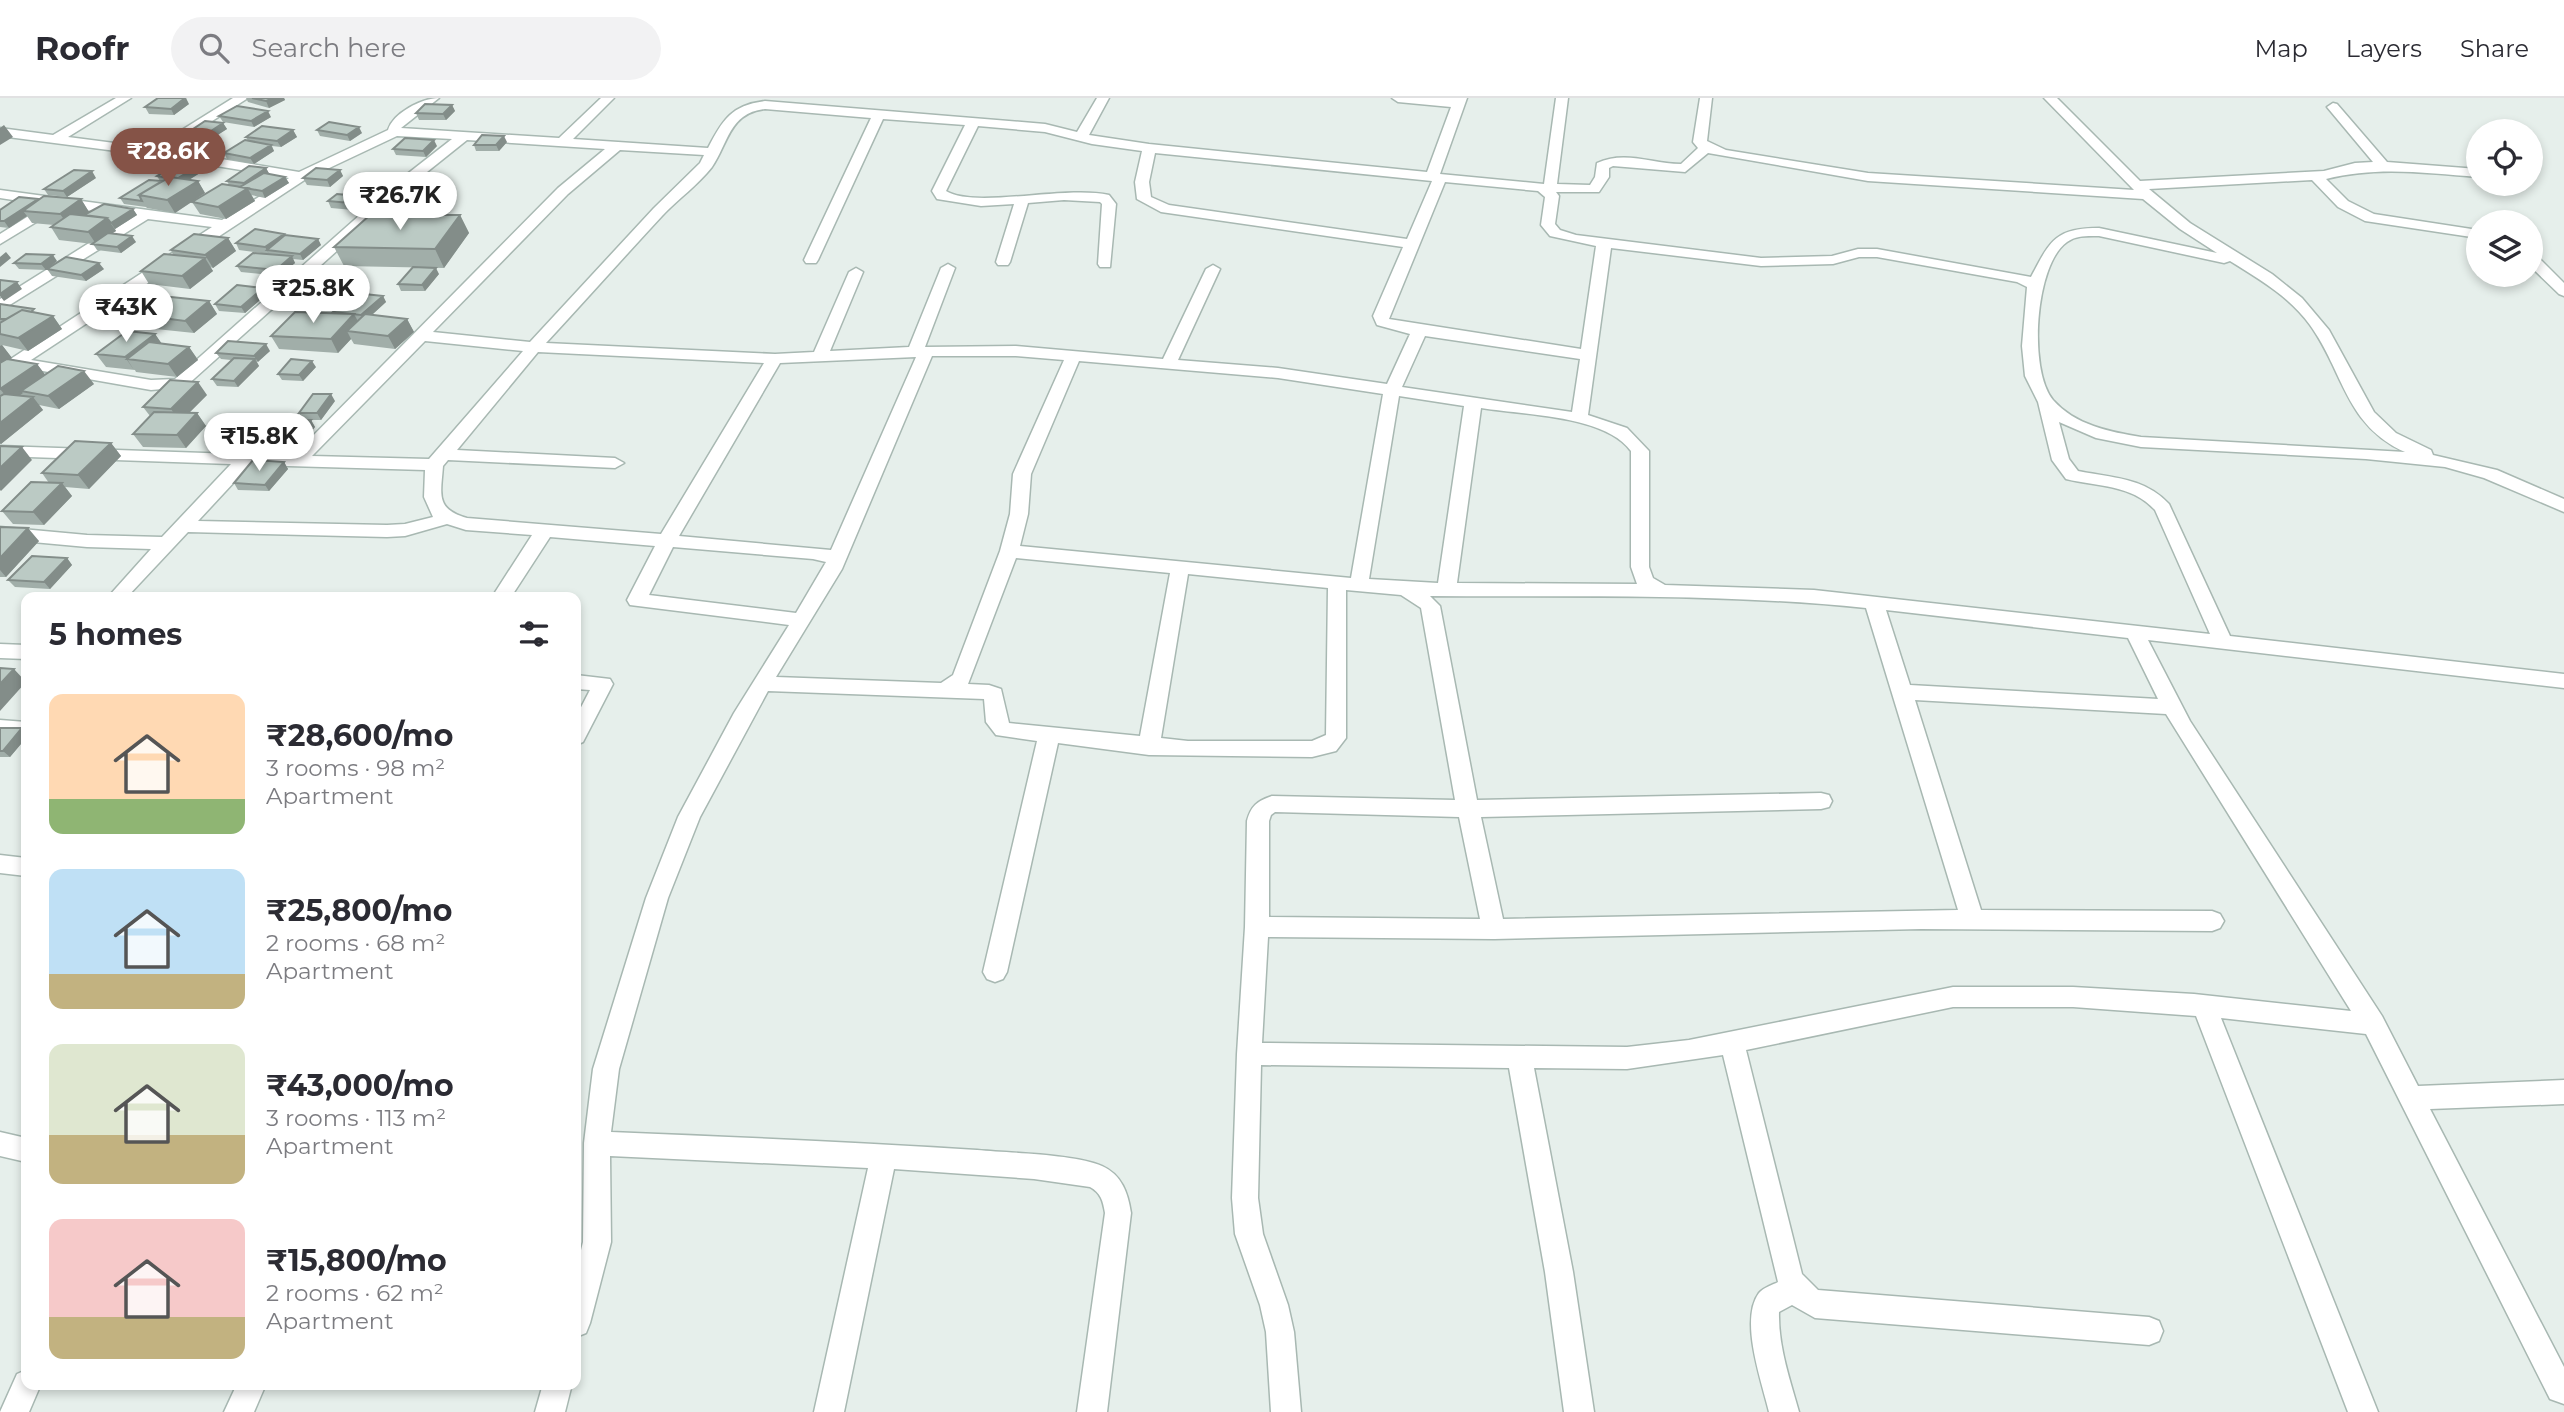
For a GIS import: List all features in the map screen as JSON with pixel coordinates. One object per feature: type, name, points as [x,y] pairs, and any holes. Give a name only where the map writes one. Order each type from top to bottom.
[{"type":"street","points":[[55,139],[125,98]]},
{"type":"street","points":[[155,152],[242,98]]},
{"type":"street","points":[[395,132],[394,128],[398,123],[433,98]]},
{"type":"street","points":[[562,142],[608,98]]},
{"type":"street","points":[[1081,137],[1103,98]]},
{"type":"street","points":[[1398,98],[1461,101],[1412,244],[1381,316],[1382,322],[1588,355]]},
{"type":"street","points":[[1562,98],[1546,188],[1552,196],[1548,225],[1555,233],[1604,243],[1761,262],[1833,260],[1858,253],[1877,253],[2021,278],[2035,285]]},
{"type":"street","points":[[1706,98],[1700,142],[1706,148],[1771,162],[1868,177],[2144,190],[2315,175],[2356,167],[2383,166],[2466,172]]},
{"type":"street","points":[[2050,98],[2144,190],[2202,238],[2248,265],[2311,315],[2321,329],[2359,406],[2372,423],[2402,445],[2518,485],[2564,506]]},
{"type":"street","points":[[836,560],[829,555],[813,553],[466,524],[446,519],[435,511],[432,501],[439,459],[534,347],[659,211],[706,165],[726,128],[748,101],[765,105],[1045,128],[1149,148],[1546,188],[1594,189],[1602,177],[1602,166],[1613,161],[1662,168],[1685,168],[1706,148]]},
{"type":"street","points":[[2333,107],[2383,166]]},
{"type":"street","points":[[811,260],[879,114]]},
{"type":"street","points":[[974,121],[941,185],[939,191],[942,196],[970,201],[1130,192],[1166,209],[1412,244]]},
{"type":"street","points":[[0,132],[155,152],[301,176]]},
{"type":"street","points":[[0,373],[301,176],[395,132],[715,152]]},
{"type":"street","points":[[17,362],[151,386],[179,384],[402,185],[463,137]]},
{"type":"street","points":[[298,461],[563,191],[618,145]]},
{"type":"street","points":[[1130,192],[1149,148]]},
{"type":"street","points":[[2315,175],[2343,204],[2370,218],[2466,232]]},
{"type":"street","points":[[2,196],[225,225]]},
{"type":"street","points":[[1093,196],[1104,198],[1109,204],[1105,264]]},
{"type":"street","points":[[1003,262],[1023,198]]},
{"type":"street","points":[[0,240],[59,202]]},
{"type":"street","points":[[0,306],[146,214]]},
{"type":"street","points":[[2248,265],[2099,232],[2080,231],[2066,234],[2059,239],[2035,285],[2028,351],[2035,386],[2046,403],[2069,422],[2110,437],[2172,446],[2376,455],[2446,462]]},
{"type":"street","points":[[1578,418],[1604,243]]},
{"type":"street","points":[[581,1286],[606,1069],[662,885],[689,817],[762,684],[834,569],[920,351],[948,268]]},
{"type":"street","points":[[1169,363],[1213,269]]},
{"type":"street","points":[[2543,270],[2564,291]]},
{"type":"street","points":[[820,357],[856,272]]},
{"type":"street","points":[[762,684],[989,692],[995,694],[998,727],[1149,747],[1188,750],[1312,750],[1329,745],[1336,738],[1348,583],[1392,390],[1420,330]]},
{"type":"street","points":[[421,336],[534,347],[775,359],[920,351],[1016,351],[1074,355],[1278,373],[1578,418],[1614,427],[1631,437],[1640,452],[1640,567],[1645,582],[1662,591]]},
{"type":"street","points":[[945,690],[961,678],[1009,551],[1019,514],[1022,474],[1074,355]]},
{"type":"street","points":[[775,359],[666,542],[637,600],[802,620]]},
{"type":"street","points":[[1447,589],[1473,403]]},
{"type":"street","points":[[2046,403],[2061,460],[2072,475],[2136,486],[2152,494],[2163,508],[2223,641]]},
{"type":"street","points":[[0,452],[407,466],[439,459],[615,463]]},
{"type":"street","points":[[121,592],[246,460]]},
{"type":"street","points":[[183,526],[387,531],[405,530],[446,519]]},
{"type":"street","points":[[504,592],[544,532]]},
{"type":"street","points":[[0,533],[87,541],[168,543]]},
{"type":"street","points":[[1009,551],[1404,589],[1662,591],[1814,596],[2564,681]]},
{"type":"street","points":[[1149,747],[1180,568]]},
{"type":"street","points":[[1404,589],[1418,595],[1430,606],[1494,929]]},
{"type":"street","points":[[1874,602],[1972,918]]},
{"type":"street","points":[[2134,631],[2172,707],[2224,795],[2373,1024],[2563,1392]]},
{"type":"street","points":[[0,651],[21,652]]},
{"type":"street","points":[[581,682],[603,684],[581,727]]},
{"type":"street","points":[[1902,692],[2172,707]]},
{"type":"street","points":[[0,728],[21,730]]},
{"type":"street","points":[[995,972],[1049,735]]},
{"type":"street","points":[[1286,1412],[1280,1332],[1275,1305],[1250,1234],[1245,1198],[1249,1054],[1257,927],[1258,821],[1261,810],[1272,804],[1469,809],[1821,801]]},
{"type":"street","points":[[0,864],[21,866]]},
{"type":"street","points":[[1257,927],[1494,929],[1972,918],[2212,921]]},
{"type":"street","points":[[1249,1054],[1627,1058],[1732,1043],[1953,997],[2073,997],[2204,1006],[2373,1024]]},
{"type":"street","points":[[2204,1006],[2363,1412]]},
{"type":"street","points":[[1732,1043],[1788,1274],[1794,1289],[1815,1304],[2149,1331]]},
{"type":"street","points":[[1519,1056],[1559,1272],[1579,1412]]},
{"type":"street","points":[[2411,1098],[2564,1093]]},
{"type":"street","points":[[597,1143],[884,1156],[1034,1167],[1093,1175],[1106,1182],[1115,1196],[1118,1213],[1092,1412]]},
{"type":"street","points":[[0,1144],[21,1149]]},
{"type":"street","points":[[829,1412],[884,1156]]},
{"type":"street","points":[[1784,1412],[1765,1329],[1764,1312],[1769,1302],[1794,1289]]},
{"type":"street","points":[[14,1412],[24,1390]]},
{"type":"street","points":[[239,1412],[249,1390]]},
{"type":"street","points":[[550,1412],[556,1390]]},
{"type":"building","points":[[158,98],[185,98],[171,109],[145,107]]},
{"type":"building","points":[[252,98],[273,98],[266,101]]},
{"type":"building","points":[[425,104],[452,105],[443,114],[416,113]]},
{"type":"building","points":[[237,106],[268,111],[251,121],[219,116]]},
{"type":"building","points":[[205,121],[223,123],[202,137],[184,135]]},
{"type":"building","points":[[329,122],[359,127],[347,135],[317,130]]},
{"type":"building","points":[[262,126],[293,130],[277,141],[246,137]]},
{"type":"building","points":[[482,135],[504,136],[496,145],[474,145]]},
{"type":"building","points":[[405,138],[434,140],[423,151],[393,149]]},
{"type":"building","points":[[245,140],[271,145],[250,158],[224,153]]},
{"type":"building","points":[[189,157],[208,160],[178,178],[157,176]]},
{"type":"building","points":[[249,166],[266,168],[244,183],[227,181]]},
{"type":"building","points":[[316,168],[340,170],[327,180],[303,178]]},
{"type":"building","points":[[74,170],[92,171],[63,191],[44,189]]},
{"type":"building","points":[[264,173],[285,177],[262,191],[240,187]]},
{"type":"building","points":[[170,177],[198,181],[167,200],[139,195]]},
{"type":"building","points":[[149,180],[162,181],[139,195],[142,201],[120,198]]},
{"type":"building","points":[[222,184],[248,188],[218,207],[192,202]]},
{"type":"building","points":[[337,194],[370,197],[361,204],[328,201]]},
{"type":"building","points":[[44,196],[81,199],[60,214],[23,211]]},
{"type":"building","points":[[19,197],[38,199],[0,221],[0,210]]},
{"type":"building","points":[[104,204],[133,209],[111,223],[107,218],[84,215]]},
{"type":"building","points":[[374,209],[407,210],[403,215],[370,215],[365,219]]},
{"type":"building","points":[[70,214],[107,218],[88,232],[51,227]]},
{"type":"building","points":[[370,215],[460,215],[435,249],[334,247]]},
{"type":"building","points":[[255,229],[284,234],[265,247],[236,243]]},
{"type":"building","points":[[108,233],[132,236],[117,247],[92,244]]},
{"type":"building","points":[[194,234],[228,238],[205,255],[171,250]]},
{"type":"building","points":[[285,235],[318,239],[300,254],[267,250]]},
{"type":"building","points":[[253,253],[292,256],[276,270],[237,266]]},
{"type":"building","points":[[26,254],[53,255],[41,264],[14,263]]},
{"type":"building","points":[[164,254],[205,258],[182,276],[141,271]]},
{"type":"building","points":[[66,257],[99,263],[81,275],[47,269]]},
{"type":"building","points":[[413,267],[436,268],[422,285],[398,284]]},
{"type":"building","points":[[0,280],[17,282],[0,294]]},
{"type":"building","points":[[237,285],[263,288],[241,307],[215,304]]},
{"type":"building","points":[[355,293],[383,296],[361,315],[333,312]]},
{"type":"building","points":[[171,297],[209,301],[185,321],[147,316]]},
{"type":"building","points":[[0,304],[34,309],[31,312],[22,310],[6,319],[0,319]]},
{"type":"building","points":[[22,310],[53,316],[18,338],[0,334],[0,323]]},
{"type":"building","points":[[295,312],[354,314],[331,339],[271,336]]},
{"type":"building","points":[[365,314],[407,319],[388,336],[347,331]]},
{"type":"building","points":[[127,331],[155,334],[125,357],[96,354]]},
{"type":"building","points":[[228,341],[266,344],[254,356],[216,353]]},
{"type":"building","points":[[149,342],[189,347],[168,364],[127,359]]},
{"type":"building","points":[[234,358],[255,359],[234,381],[212,379]]},
{"type":"building","points":[[7,359],[37,364],[0,389],[0,363]]},
{"type":"building","points":[[291,359],[312,361],[299,375],[278,374]]},
{"type":"building","points":[[58,366],[84,371],[48,396],[21,391]]},
{"type":"building","points":[[170,380],[198,382],[171,409],[143,407]]},
{"type":"building","points":[[4,394],[33,397],[0,423],[0,396]]},
{"type":"building","points":[[313,394],[331,394],[317,413],[299,413]]},
{"type":"building","points":[[154,412],[197,413],[177,435],[133,434]]},
{"type":"building","points":[[280,420],[311,420],[292,444],[260,443]]},
{"type":"building","points":[[75,441],[111,443],[78,475],[42,473]]},
{"type":"building","points":[[0,446],[22,447],[0,468]]},
{"type":"building","points":[[253,460],[284,462],[265,485],[234,483]]},
{"type":"building","points":[[31,482],[62,483],[33,512],[2,511]]},
{"type":"building","points":[[0,527],[28,528],[0,558]]},
{"type":"building","points":[[32,556],[67,558],[44,582],[8,580]]},
{"type":"building","points":[[0,668],[14,669],[0,684]]},
{"type":"building","points":[[0,728],[21,728],[3,751],[0,751]]}]
